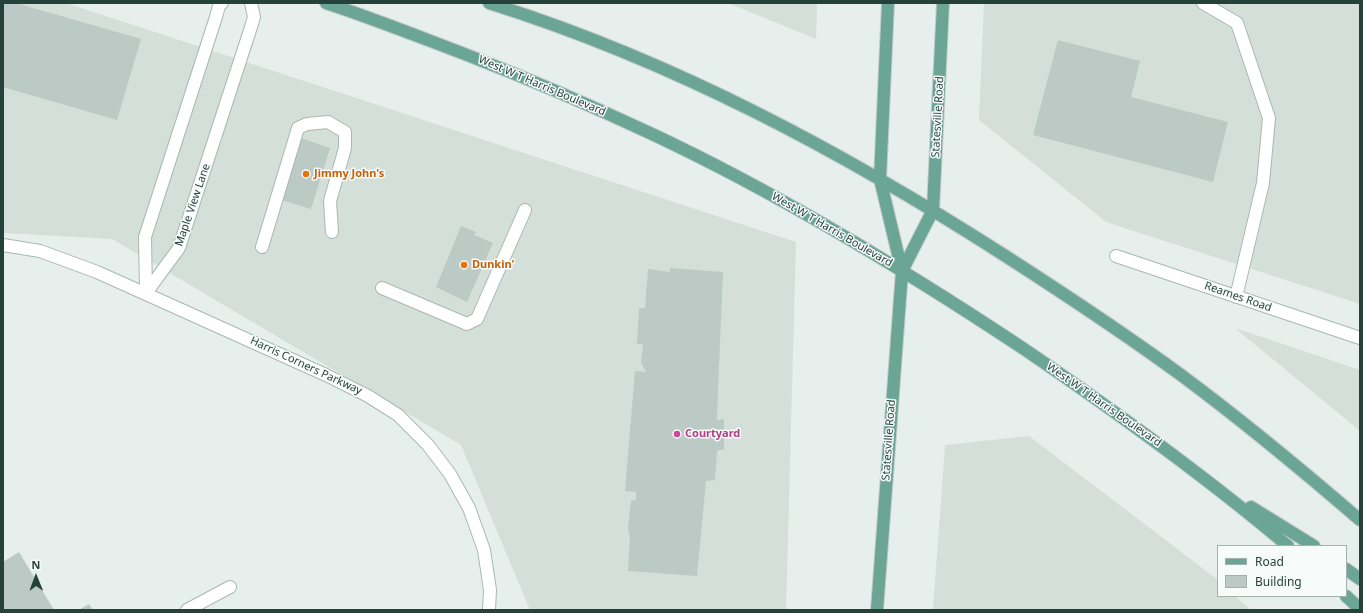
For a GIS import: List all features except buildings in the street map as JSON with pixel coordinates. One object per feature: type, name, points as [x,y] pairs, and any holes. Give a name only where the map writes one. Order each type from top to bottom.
[{"type":"main road","name":"West W T Harris Boulevard","points":[[326,3],[416,35],[576,100],[654,135],[726,171],[831,228],[997,331],[1069,379],[1208,480],[1287,545]]},
{"type":"main road","points":[[489,3],[601,43],[682,76],[770,119],[880,179],[933,210],[1046,282],[1180,375],[1295,465],[1360,520]]},
{"type":"main road","name":"Statesville Road","points":[[877,610],[902,271],[880,179],[888,3]]},
{"type":"main road","name":"Statesville Road","points":[[902,271],[933,210],[943,3]]},
{"type":"main road","points":[[1208,480],[1312,545]]},
{"type":"main road","points":[[1347,570],[1360,579]]},
{"type":"main road","points":[[1347,597],[1360,609]]},
{"type":"street","points":[[146,293],[145,237],[219,6],[222,3]]},
{"type":"street","name":"Maple View Lane","points":[[146,293],[179,248],[254,17],[251,3]]},
{"type":"street","points":[[1203,3],[1237,23],[1269,118],[1263,183],[1236,297]]},
{"type":"street","points":[[262,247],[298,128],[307,124],[328,122],[345,132],[345,148],[330,201],[332,232]]},
{"type":"street","points":[[382,288],[467,324],[477,319],[525,210]]},
{"type":"street","name":"Harris Corners Parkway","points":[[3,246],[40,251],[97,272],[326,375],[368,396],[398,415],[428,445],[450,474],[469,508],[484,550],[490,590],[489,610]]},
{"type":"street","name":"Reames Road","points":[[1116,256],[1360,338]]},
{"type":"street","points":[[187,610],[230,587]]},
{"type":"shaded area","points":[[3,3],[66,3],[796,242],[786,610],[530,610],[461,445],[112,239],[3,233]]},
{"type":"shaded area","points":[[728,3],[817,3],[816,39]]},
{"type":"shaded area","points":[[984,3],[1360,3],[1360,304],[1106,222],[979,120]]},
{"type":"shaded area","points":[[1235,328],[1360,370],[1360,431]]},
{"type":"shaded area","points":[[1029,436],[1217,579],[1217,597],[1236,597],[1251,610],[933,610],[945,445]]},
{"type":"place","name":"Jimmy John's","points":[[306,174]]},
{"type":"place","name":"Dunkin'","points":[[464,265]]},
{"type":"place","name":"Courtyard","points":[[677,434]]}]
